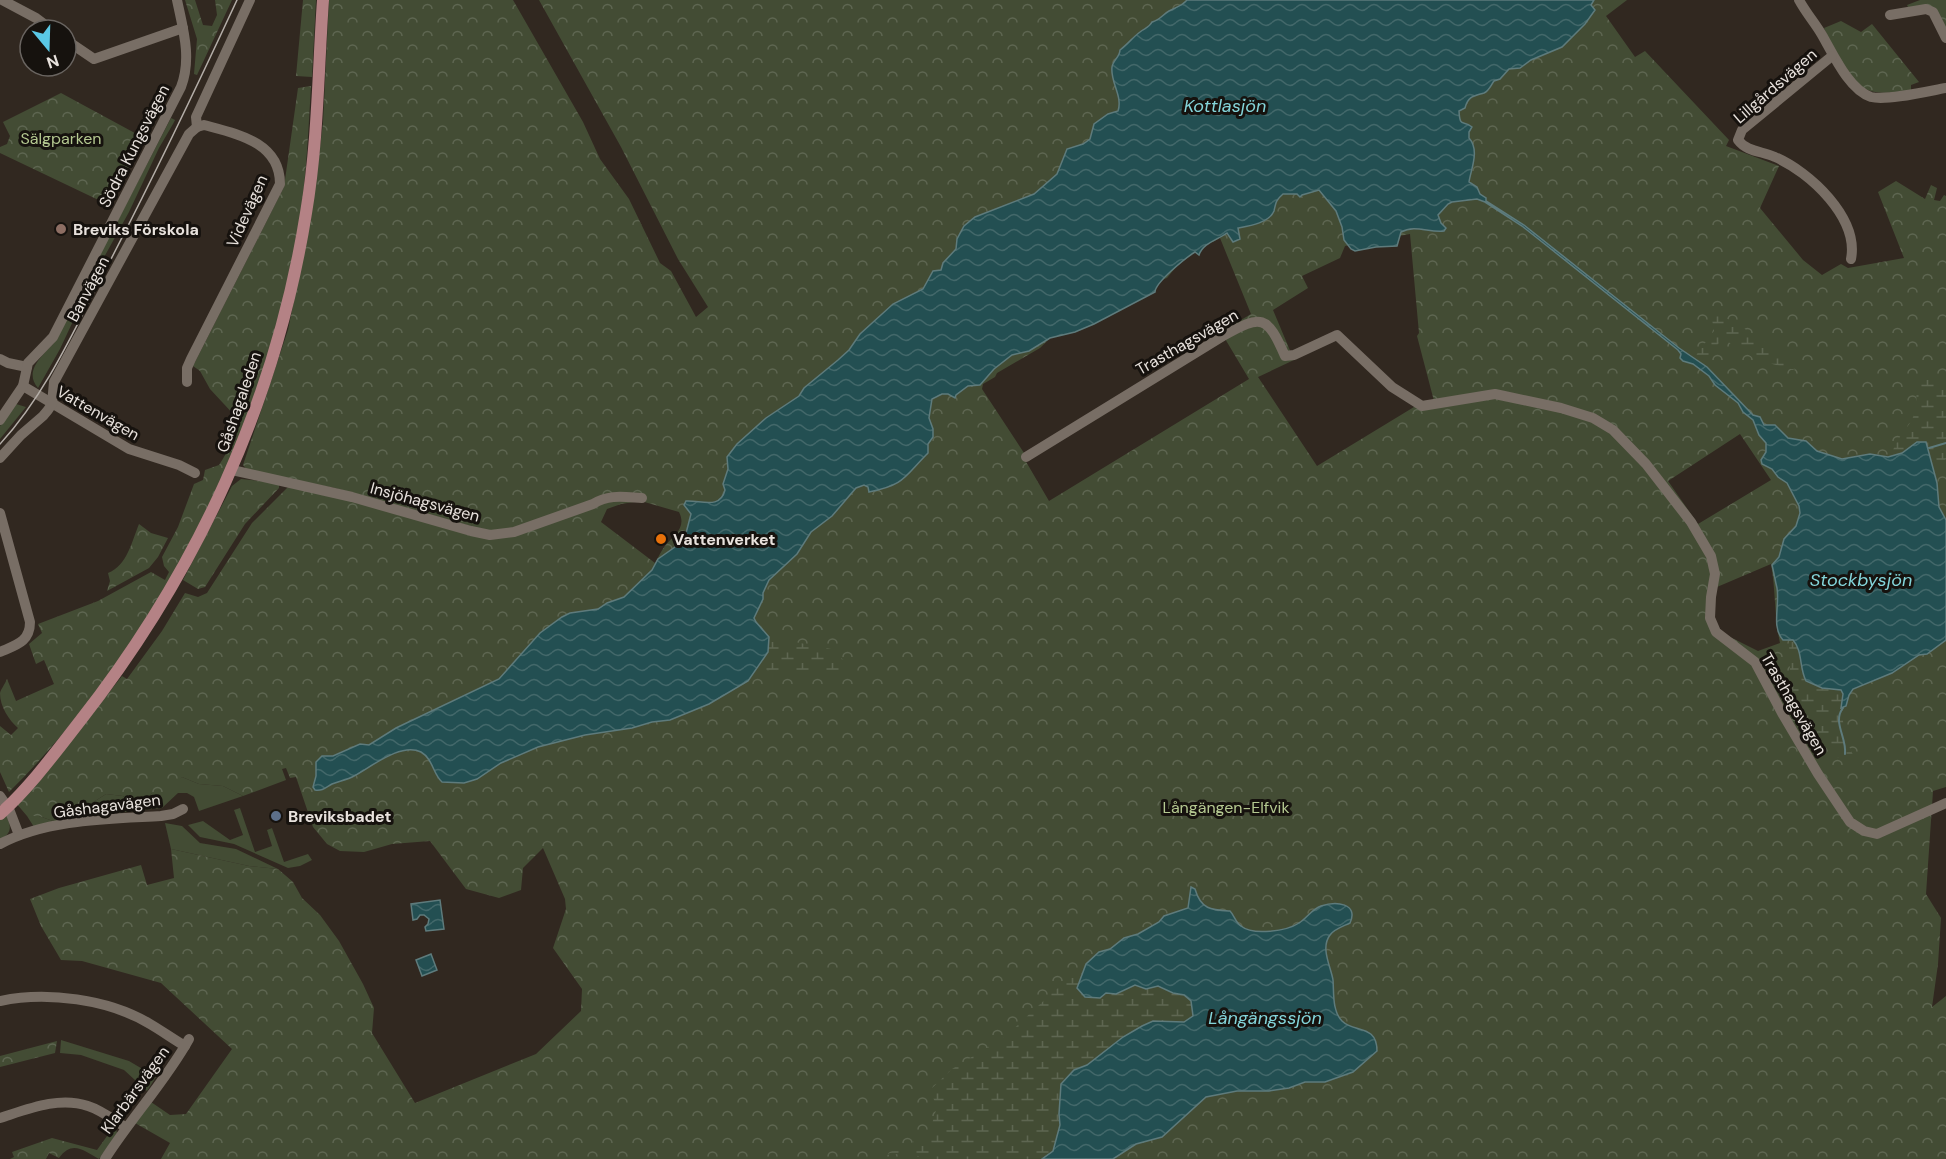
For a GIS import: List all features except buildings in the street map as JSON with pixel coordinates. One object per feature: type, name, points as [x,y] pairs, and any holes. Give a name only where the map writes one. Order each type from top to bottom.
[{"type":"main road","name":"Gåshagaleden","points":[[1,810],[45,764],[104,690],[149,625],[190,556],[232,470],[283,326],[297,266],[313,159],[323,0]]},
{"type":"street","points":[[2,0],[36,18]]},
{"type":"street","name":"Södra Kungsvägen","points":[[0,420],[23,386],[31,360],[53,337],[181,87],[187,65],[177,0]]},
{"type":"street","points":[[197,127],[196,117],[250,0]]},
{"type":"street","points":[[1800,0],[1807,15],[1821,33],[1849,79],[1874,98],[1946,88]]},
{"type":"street","points":[[1890,15],[1926,9],[1933,12],[1946,38]]},
{"type":"street","points":[[78,48],[94,59],[183,28]]},
{"type":"street","name":"Lillgårdsvägen","points":[[1833,56],[1742,130],[1738,140],[1744,147],[1775,157],[1800,170],[1821,188],[1837,208],[1848,233],[1853,249],[1851,259]]},
{"type":"street","name":"Videvägen","points":[[187,382],[187,368],[191,359],[280,184],[280,170],[261,145],[250,138],[227,131],[204,125],[197,127]]},
{"type":"street","name":"Banvägen","points":[[52,404],[54,382],[189,134],[197,127]]},
{"type":"street","name":"Trasthagsvägen","points":[[1026,457],[1223,336],[1247,323],[1258,321],[1270,327],[1285,356],[1294,355],[1337,335],[1392,387],[1422,406],[1495,394],[1561,408],[1593,418],[1613,430],[1646,464],[1691,522],[1711,556],[1715,574],[1710,618],[1716,632],[1755,662],[1812,764],[1850,822],[1857,828],[1877,834],[1946,803]]},
{"type":"street","points":[[0,359],[27,368]]},
{"type":"street","name":"Vattenvägen","points":[[23,386],[129,449],[179,465],[195,473]]},
{"type":"street","points":[[0,458],[43,416],[52,404]]},
{"type":"street","name":"Insjöhagsvägen","points":[[232,470],[352,498],[490,535],[514,532],[603,499],[616,496],[642,498]]},
{"type":"street","points":[[0,513],[30,622],[30,631],[24,641],[0,652]]},
{"type":"street","points":[[0,795],[9,809],[19,835]]},
{"type":"street","name":"Gåshagavägen","points":[[0,844],[19,835],[72,823],[160,816],[173,814],[183,809]]},
{"type":"street","name":"Klarbärsvägen","points":[[0,1001],[39,996],[95,1003],[148,1023],[187,1043],[146,1103],[125,1127],[105,1159]]},
{"type":"street","points":[[0,1118],[34,1107],[63,1102],[90,1106],[125,1127]]},
{"type":"green space","points":[[185,0],[195,0],[203,25],[212,26],[217,15],[215,0],[232,0],[197,75],[194,74],[197,39]]},
{"type":"green space","points":[[303,0],[316,0],[312,77],[296,76]]},
{"type":"green space","name":"Långängen-Elfvik","points":[[329,0],[513,0],[583,122],[600,159],[629,199],[660,263],[671,271],[696,317],[708,307],[678,259],[621,147],[539,0],[1627,0],[1606,16],[1635,57],[1645,51],[1729,140],[1726,146],[1779,166],[1760,208],[1803,260],[1822,275],[1841,264],[1848,268],[1904,258],[1878,192],[1896,181],[1925,199],[1931,185],[1937,188],[1934,200],[1940,201],[1944,195],[1946,196],[1946,787],[1933,791],[1926,894],[1941,918],[1932,1007],[1946,996],[1946,1159],[161,1159],[170,1143],[135,1123],[151,1102],[170,1115],[186,1114],[232,1049],[161,983],[82,961],[61,960],[41,926],[30,899],[59,888],[141,865],[147,885],[174,878],[171,849],[249,866],[278,869],[293,882],[302,898],[320,915],[339,941],[374,1008],[372,1033],[415,1103],[536,1054],[581,1011],[582,989],[553,948],[566,909],[565,899],[543,848],[523,868],[521,890],[499,898],[466,889],[430,841],[392,844],[364,852],[340,851],[327,844],[313,827],[296,777],[290,778],[286,768],[282,769],[286,780],[243,796],[223,786],[199,784],[182,777],[164,800],[160,801],[160,793],[152,793],[138,807],[123,796],[106,794],[84,808],[59,816],[53,821],[39,816],[27,816],[16,803],[50,767],[122,676],[127,679],[162,631],[185,593],[198,597],[207,593],[252,523],[291,484],[481,529],[335,488],[249,472],[243,465],[288,330],[311,217],[323,123]],"holes":[[[1410,234],[1419,333],[1417,336],[1434,401],[1414,407],[1317,466],[1258,377],[1294,360],[1273,310],[1308,288],[1302,276],[1340,258],[1345,246]],[[1220,238],[1251,314],[1221,332],[1249,379],[1049,501],[1025,460],[1024,453],[982,389],[983,384],[995,377],[997,373],[1040,348],[1050,338],[1075,332],[1094,324],[1156,291],[1155,287],[1161,280],[1167,278],[1176,267],[1195,252],[1199,255],[1203,247]],[[1740,434],[1771,480],[1698,524],[1668,481]],[[641,501],[679,512],[681,523],[678,531],[655,563],[601,522],[607,509]],[[1771,564],[1780,643],[1758,651],[1718,631],[1712,616],[1717,587]]]},
{"type":"green space","points":[[1920,0],[1946,0],[1946,37],[1930,6],[1909,9],[1907,5]]},
{"type":"green space","points":[[1841,21],[1861,32],[1872,24],[1919,82],[1911,85],[1911,90],[1887,93],[1863,88],[1851,77],[1840,61],[1824,28]]},
{"type":"green space","points":[[311,86],[304,188],[293,264],[262,372],[243,427],[210,507],[161,594],[102,684],[58,740],[9,792],[0,772],[0,726],[11,735],[18,728],[3,708],[0,693],[7,679],[16,701],[54,684],[44,660],[36,664],[29,644],[42,633],[38,624],[98,601],[151,572],[165,580],[169,572],[164,566],[162,557],[178,527],[194,484],[203,480],[205,470],[219,465],[232,442],[236,417],[210,389],[200,371],[193,366],[284,187],[298,88]]},
{"type":"green space","name":"Sälgparken","points":[[61,93],[144,138],[109,205],[0,153],[0,147],[7,144],[10,136],[3,122]]},
{"type":"green space","points":[[171,118],[175,120],[97,270],[60,349],[38,388],[33,375],[36,364],[54,343]]},
{"type":"green space","points":[[1711,313],[1730,320],[1781,351],[1795,370],[1757,360],[1722,338],[1704,365],[1694,358],[1714,331]]},
{"type":"green space","points":[[1925,380],[1946,380],[1946,459],[1933,472],[1929,448],[1913,444],[1902,453],[1892,456],[1896,444],[1913,418],[1917,387]]},
{"type":"green space","points":[[16,404],[26,407],[0,439],[0,426]]},
{"type":"green space","points":[[241,479],[279,483],[279,488],[245,524],[205,587],[198,589],[183,580],[232,486]]},
{"type":"green space","points":[[139,524],[151,533],[168,538],[149,568],[107,591],[110,581],[108,573],[120,565],[124,559]]},
{"type":"green space","points":[[769,637],[831,649],[847,663],[845,674],[754,670],[765,655]]},
{"type":"green space","points":[[1793,640],[1798,650],[1801,672],[1806,681],[1815,686],[1834,688],[1843,692],[1841,708],[1846,740],[1854,757],[1843,761],[1836,756],[1791,707],[1789,641]]},
{"type":"green space","points":[[182,777],[199,784],[223,786],[243,796],[199,811],[194,797],[187,793],[178,793],[162,808],[87,816],[34,827],[27,816],[39,816],[53,821],[59,816],[84,808],[106,794],[123,796],[137,806],[152,793],[160,793]]},
{"type":"green space","points":[[240,808],[255,852],[272,846],[267,830],[272,828],[284,862],[308,854],[312,860],[300,866],[288,868],[234,844],[200,837],[188,825],[203,821],[230,840],[243,835],[234,810]]},
{"type":"green space","points":[[6,814],[10,829],[0,840],[0,819]]},
{"type":"green space","points":[[165,823],[182,826],[200,843],[236,849],[278,869],[249,866],[171,849]]},
{"type":"green space","points":[[1086,964],[1083,975],[1106,993],[1125,990],[1136,985],[1160,987],[1191,1001],[1193,1016],[1184,1022],[1164,1021],[1132,1032],[1087,1065],[1074,1070],[1061,1084],[1060,1125],[1053,1152],[1042,1159],[929,1159],[908,1154],[886,1155],[929,1134],[937,1107],[930,1090],[952,1069],[1006,1036]]},
{"type":"green space","points":[[61,1040],[129,1061],[156,1077],[147,1091],[124,1070],[81,1055],[60,1053]]},
{"type":"green space","points":[[57,1041],[55,1053],[0,1067],[0,1056]]},
{"type":"green space","points":[[115,1125],[117,1133],[99,1159],[83,1150],[73,1148],[68,1149],[59,1158],[49,1153],[46,1159],[10,1159],[14,1157],[12,1152],[52,1138],[97,1150]]},
{"type":"water","name":"Kottlasjön","points":[[1187,0],[1594,0],[1591,5],[1595,10],[1585,24],[1562,47],[1531,60],[1520,68],[1509,69],[1500,79],[1494,81],[1487,91],[1472,97],[1465,108],[1459,111],[1461,122],[1472,127],[1469,138],[1474,154],[1469,182],[1477,187],[1486,201],[1524,225],[1679,348],[1707,367],[1753,415],[1760,417],[1764,425],[1775,425],[1788,438],[1806,441],[1817,451],[1842,459],[1870,454],[1888,457],[1902,453],[1917,442],[1926,442],[1937,483],[1939,507],[1946,520],[1946,640],[1927,654],[1919,655],[1892,673],[1853,689],[1846,706],[1841,708],[1843,694],[1841,690],[1822,688],[1806,681],[1796,644],[1793,640],[1783,640],[1779,635],[1777,629],[1778,595],[1772,565],[1779,557],[1784,539],[1796,526],[1800,513],[1799,506],[1787,483],[1772,469],[1762,464],[1766,443],[1759,435],[1753,420],[1743,412],[1738,403],[1715,385],[1709,376],[1693,364],[1683,361],[1678,350],[1522,226],[1485,202],[1477,199],[1448,204],[1438,215],[1446,228],[1444,231],[1406,230],[1401,232],[1397,246],[1355,251],[1344,240],[1336,211],[1319,190],[1300,197],[1297,194],[1283,194],[1268,218],[1238,228],[1240,239],[1233,242],[1227,233],[1207,245],[1199,255],[1195,252],[1165,277],[1155,292],[1094,324],[1075,332],[1050,338],[1029,351],[1012,355],[994,369],[980,385],[968,386],[955,398],[942,394],[932,399],[929,418],[933,437],[928,444],[928,453],[897,483],[869,492],[868,487],[864,485],[856,488],[832,516],[811,532],[797,554],[769,580],[754,618],[769,637],[768,652],[748,681],[709,704],[670,720],[585,735],[538,747],[501,763],[477,779],[464,783],[442,782],[425,755],[413,750],[404,750],[351,777],[322,790],[315,790],[313,787],[316,762],[322,756],[333,756],[360,744],[369,745],[396,728],[499,679],[540,633],[562,617],[570,613],[598,609],[624,597],[652,570],[658,559],[685,537],[691,514],[684,505],[686,501],[709,503],[723,496],[725,490],[723,484],[728,469],[727,457],[737,444],[766,418],[799,396],[804,388],[849,350],[860,334],[893,304],[923,289],[933,271],[941,270],[943,263],[956,249],[957,239],[964,226],[975,217],[1034,194],[1057,174],[1067,149],[1090,139],[1094,124],[1108,114],[1118,111],[1119,100],[1112,67],[1120,50],[1152,22]]},
{"type":"water","name":"Långängssjön","points":[[1191,887],[1195,889],[1204,905],[1213,909],[1230,911],[1239,925],[1253,931],[1279,930],[1294,926],[1315,909],[1327,904],[1339,904],[1349,908],[1352,916],[1350,923],[1332,933],[1326,946],[1333,980],[1335,1007],[1339,1017],[1347,1025],[1364,1030],[1373,1037],[1377,1051],[1353,1072],[1325,1082],[1305,1082],[1289,1088],[1269,1091],[1237,1091],[1206,1097],[1162,1137],[1136,1144],[1113,1159],[1042,1159],[1053,1151],[1060,1125],[1061,1084],[1074,1070],[1087,1065],[1123,1037],[1153,1021],[1184,1022],[1193,1016],[1191,1001],[1184,995],[1158,986],[1146,989],[1135,985],[1116,994],[1106,993],[1100,998],[1085,997],[1077,988],[1086,964],[1099,952],[1110,949],[1124,938],[1138,934],[1159,922],[1164,916],[1188,908]]},
{"type":"water","points":[[440,900],[444,929],[426,931],[425,927],[429,919],[420,915],[413,920],[411,904]]},
{"type":"water","points":[[431,954],[437,970],[422,976],[416,960]]},
{"type":"waterway","points":[[1929,448],[1946,443]]},
{"type":"waterway","points":[[1843,708],[1839,724],[1845,754]]},
{"type":"tram line","points":[[0,444],[30,407],[66,346],[153,177],[237,0]]},
{"type":"place","name":"Breviks Förskola","points":[[61,229]]},
{"type":"place","name":"Vattenverket","points":[[661,539]]},
{"type":"place","name":"Breviksbadet","points":[[276,816]]},
{"type":"water label","name":"Stockbysjön","points":[[1861,580]]}]
